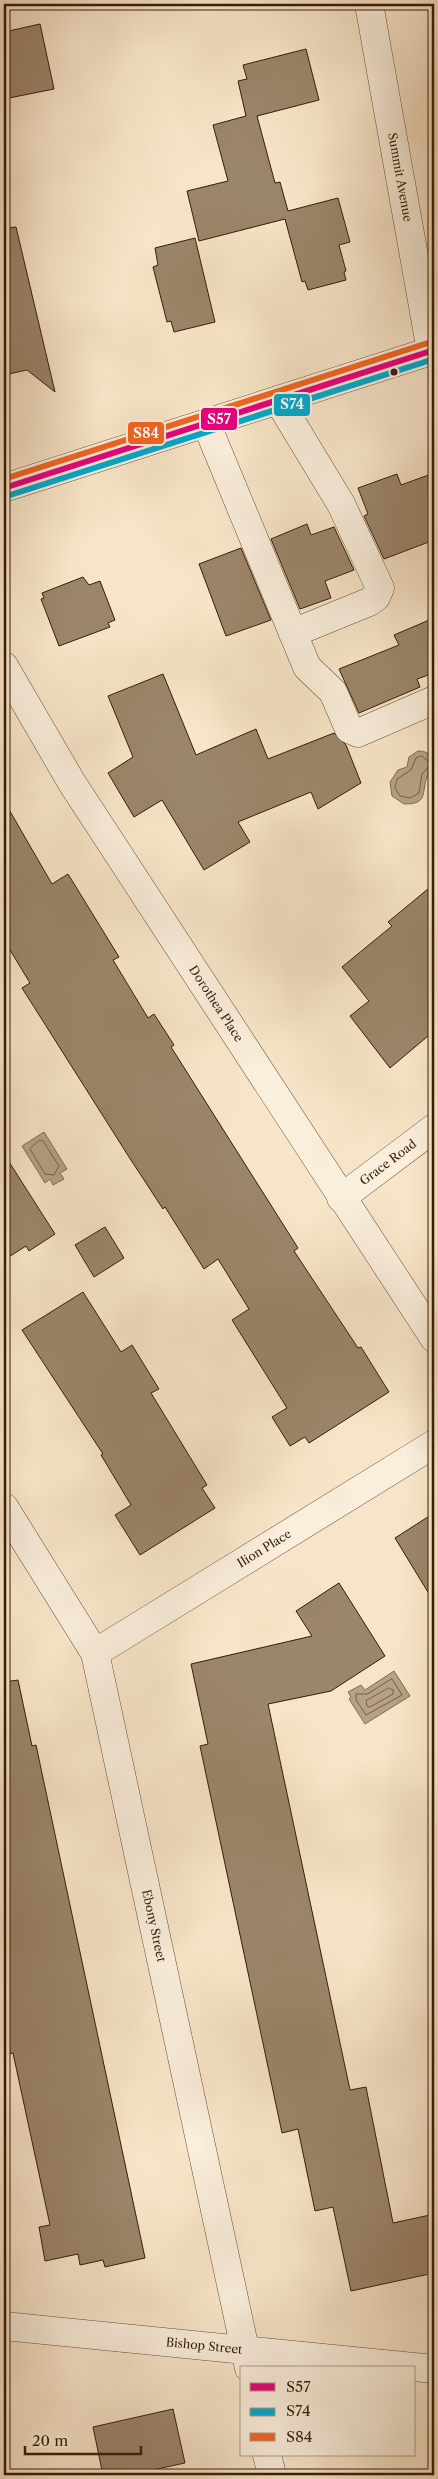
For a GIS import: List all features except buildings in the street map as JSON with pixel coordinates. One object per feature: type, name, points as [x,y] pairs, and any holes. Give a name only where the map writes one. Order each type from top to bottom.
[{"type":"street","name":"Summit Avenue","points":[[369,4],[433,350]]},
{"type":"street","points":[[4,488],[433,350]]},
{"type":"street","points":[[278,400],[341,504],[380,588],[376,597],[369,602],[292,633]]},
{"type":"street","points":[[206,423],[306,667],[333,692],[350,729],[358,733],[434,700]]},
{"type":"street","name":"Dorothea Place","points":[[4,666],[72,783],[434,1338]]},
{"type":"street","name":"Grace Road","points":[[341,1198],[434,1128]]},
{"type":"street","name":"Ilion Place","points":[[95,1654],[434,1444]]},
{"type":"street","name":"Ebony Street","points":[[4,1507],[95,1654],[248,2358]]},
{"type":"street","name":"Bishop Street","points":[[4,2326],[248,2358],[383,2366]]},
{"type":"street","name":"Bishop Street","points":[[416,2368],[434,2369]]},
{"type":"street","points":[[268,2456],[272,2475]]},
{"type":"water","points":[[418,751],[430,755],[433,760],[433,767],[427,777],[421,800],[404,804],[392,796],[390,782],[398,770],[407,767],[409,757]]},
{"type":"water","points":[[44,1132],[67,1169],[60,1173],[64,1179],[53,1185],[50,1179],[45,1183],[22,1146]]},
{"type":"water","points":[[394,1671],[410,1696],[365,1724],[349,1699],[351,1697],[348,1692],[361,1685],[365,1690]]},
{"type":"transit line","name":"S84","points":[[4,479],[431,342]]},
{"type":"transit line","name":"S57","points":[[4,488],[434,350]]},
{"type":"transit line","name":"S74","points":[[7,496],[434,359]]}]
